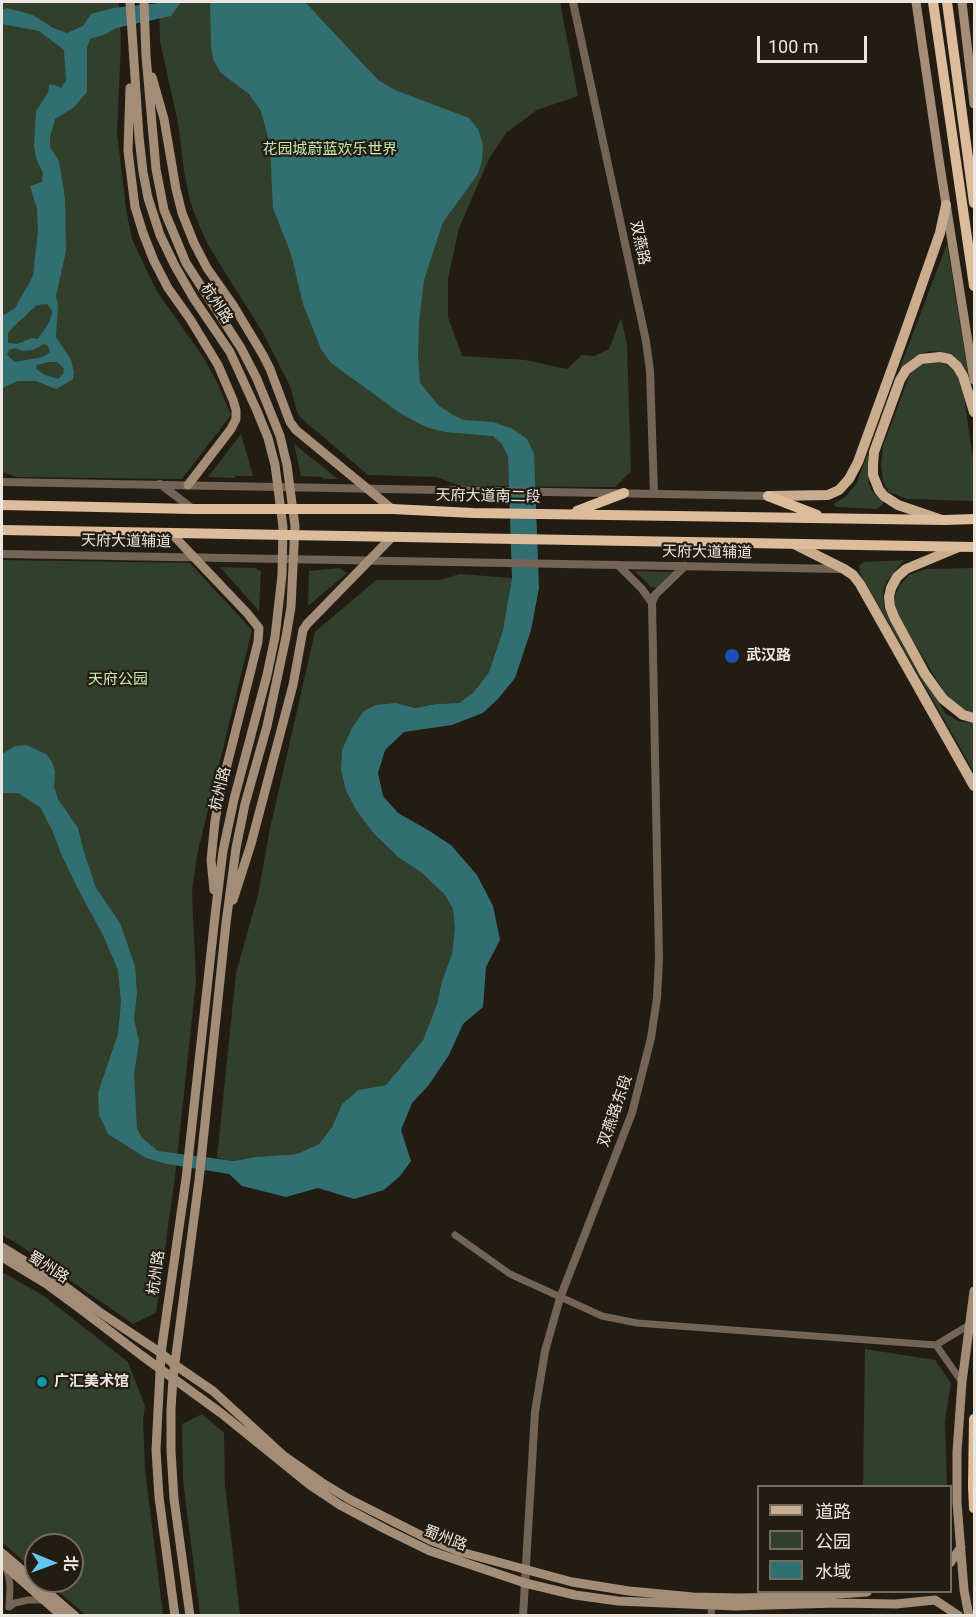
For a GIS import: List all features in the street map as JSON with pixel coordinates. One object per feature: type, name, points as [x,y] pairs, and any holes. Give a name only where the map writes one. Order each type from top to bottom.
[{"type":"highway","points":[[933,2],[975,285]]},
{"type":"highway","points":[[947,2],[975,203]]},
{"type":"highway","points":[[572,514],[624,493]]},
{"type":"highway","points":[[768,496],[825,518]]},
{"type":"highway","name":"天府大道南二段","points":[[2,505],[975,519]]},
{"type":"highway","points":[[2,530],[975,547]]},
{"type":"highway","points":[[975,1419],[973,1486],[975,1508]]},
{"type":"main road","points":[[916,2],[975,380]]},
{"type":"main road","points":[[962,2],[975,104]]},
{"type":"main road","name":"杭州路","points":[[130,3],[143,172],[153,215],[175,266],[230,352],[253,401],[268,438],[275,465],[282,517],[282,575],[275,637],[228,826],[216,907],[186,1179],[161,1353],[156,1450],[161,1517],[175,1616]]},
{"type":"main road","name":"杭州路","points":[[144,3],[146,56],[156,169],[164,210],[186,263],[241,348],[266,401],[280,436],[295,526],[291,607],[286,637],[267,726],[245,804],[236,848],[199,1180],[173,1378],[171,1451],[174,1499],[190,1616]]},
{"type":"main road","points":[[146,56],[164,119],[182,213],[207,268],[233,305],[263,355],[290,422],[296,430],[392,509]]},
{"type":"main road","points":[[133,59],[128,112],[128,151],[130,180],[137,216],[154,261],[168,288],[218,365],[236,410],[236,419],[231,429],[188,485]]},
{"type":"main road","points":[[768,496],[828,495],[839,490],[849,479],[858,462],[940,233],[946,205]]},
{"type":"main road","points":[[945,520],[898,505],[884,496],[873,475],[874,452],[900,380],[906,370],[921,360],[940,357],[949,359],[957,366],[963,376],[975,412]]},
{"type":"main road","points":[[171,533],[259,628],[215,821],[211,860],[216,907]]},
{"type":"main road","points":[[226,923],[251,844],[293,686],[303,630],[392,537]]},
{"type":"main road","points":[[794,544],[844,569],[860,584],[975,786]]},
{"type":"main road","points":[[959,547],[906,569],[897,577],[889,597],[895,619],[931,683],[953,709],[975,718]]},
{"type":"main road","name":"蜀州路","points":[[2,1247],[62,1284],[213,1391],[284,1456],[321,1482],[350,1500],[430,1540],[461,1552],[572,1582],[712,1606],[852,1593]]},
{"type":"main road","name":"蜀州路","points":[[2,1257],[48,1285],[221,1413],[310,1485],[340,1505],[430,1551],[525,1582],[575,1595],[618,1601],[712,1606],[896,1604],[934,1600],[959,1616]]},
{"type":"main road","points":[[969,1616],[964,1590],[957,1502],[957,1452],[962,1382],[975,1291]]},
{"type":"main road","points":[[952,1561],[961,1547]]},
{"type":"main road","points":[[2,1553],[75,1616]]},
{"type":"main road","points":[[3,1564],[62,1616]]},
{"type":"street","name":"双燕路","points":[[573,2],[646,341],[650,371],[654,494]]},
{"type":"street","points":[[2,482],[768,496]]},
{"type":"street","points":[[159,484],[193,509]]},
{"type":"street","name":"天府大道辅道","points":[[2,554],[844,569]]},
{"type":"street","points":[[618,565],[642,588],[652,603]]},
{"type":"street","points":[[652,603],[655,595],[685,566]]},
{"type":"street","name":"双燕路东段","points":[[523,1616],[535,1412],[545,1351],[560,1298],[632,1113],[649,1047],[657,998],[659,958],[652,603]]},
{"type":"street","points":[[455,1235],[510,1274],[602,1316],[637,1323],[936,1345],[969,1325]]},
{"type":"street","points":[[936,1345],[962,1382]]},
{"type":"street","points":[[3,1564],[9,1577],[10,1587],[9,1607],[5,1616]]},
{"type":"street","points":[[9,1607],[28,1600],[45,1600]]},
{"type":"green space","points":[[2,2],[119,2],[121,42],[117,133],[132,239],[156,290],[204,358],[231,415],[182,479],[17,477],[2,472]]},
{"type":"green space","name":"花园城蔚蓝欢乐世界","points":[[159,2],[560,2],[578,96],[537,110],[506,133],[489,159],[459,228],[448,279],[448,317],[462,356],[525,360],[567,369],[582,355],[594,356],[609,349],[621,318],[627,344],[631,471],[615,487],[461,486],[436,477],[368,475],[301,418],[297,412],[290,386],[263,333],[208,245],[190,201],[178,123],[160,41]]},
{"type":"green space","points":[[947,244],[968,374],[953,356],[943,352],[929,351],[913,358],[899,370]]},
{"type":"green space","points":[[937,361],[951,367],[957,373],[964,396],[974,466],[974,501],[907,499],[889,492],[883,481],[881,465],[883,446],[910,374],[921,365]]},
{"type":"green space","points":[[241,434],[253,476],[208,477]]},
{"type":"green space","points":[[294,444],[338,479],[301,476]]},
{"type":"green space","points":[[868,453],[869,485],[883,504],[877,509],[836,507],[834,504],[845,497],[856,484]]},
{"type":"green space","name":"天府公园","points":[[2,560],[190,563],[252,630],[197,855],[192,892],[196,981],[175,1177],[156,1313],[133,1324],[2,1235]]},
{"type":"green space","points":[[904,560],[887,581],[883,591],[884,608],[945,713],[958,721],[974,723],[974,772],[860,573],[859,566],[864,562]]},
{"type":"green space","points":[[220,567],[256,568],[261,572],[259,611]]},
{"type":"green space","points":[[339,568],[347,573],[308,606],[309,571]]},
{"type":"green space","points":[[974,568],[974,712],[972,713],[960,710],[948,698],[895,609],[895,596],[899,586],[909,575],[926,569]]},
{"type":"green space","points":[[635,571],[673,572],[657,588],[651,587]]},
{"type":"green space","points":[[460,574],[512,578],[503,630],[489,672],[473,693],[459,703],[415,708],[396,703],[342,750],[341,770],[346,791],[356,810],[374,834],[398,857],[422,873],[444,894],[453,909],[455,928],[452,954],[423,1040],[386,1085],[358,1090],[342,1104],[332,1127],[319,1144],[297,1154],[234,1161],[217,1158],[236,973],[258,895],[269,833],[315,632],[376,580],[439,580]]},
{"type":"green space","points":[[2,1272],[44,1296],[128,1362],[145,1406],[143,1420],[145,1469],[163,1615],[86,1615],[60,1593],[84,1593],[84,1533],[24,1533],[24,1561],[2,1542]]},
{"type":"green space","points":[[865,1349],[935,1360],[951,1383],[945,1421],[947,1485],[863,1485]]},
{"type":"green space","points":[[202,1414],[224,1433],[225,1485],[240,1615],[200,1615],[183,1481],[182,1424]]},
{"type":"water","points":[[181,2],[171,16],[116,28],[90,39],[87,48],[87,92],[73,108],[55,119],[50,137],[50,147],[59,161],[65,198],[66,251],[56,296],[58,305],[56,337],[71,360],[73,379],[56,389],[36,381],[18,381],[2,388],[2,316],[15,308],[33,276],[38,230],[37,209],[30,186],[42,182],[43,173],[36,158],[34,145],[36,111],[48,93],[49,85],[61,88],[66,80],[64,50],[39,31],[2,24],[2,10],[7,8],[33,15],[53,28],[67,33],[83,26],[91,14],[113,8]],"holes":[[[47,304],[52,314],[38,339],[32,338],[17,344],[8,343],[8,333],[13,327],[37,305]],[[44,344],[48,346],[50,352],[43,357],[15,362],[7,355],[9,350],[15,348],[23,351],[33,350]],[[57,362],[64,368],[63,374],[58,379],[45,375],[36,369],[37,365]]]},
{"type":"water","points":[[210,2],[305,2],[378,80],[395,90],[469,118],[478,129],[483,145],[478,174],[443,222],[424,280],[419,322],[420,383],[438,405],[453,415],[464,420],[493,422],[513,429],[527,439],[534,454],[539,588],[531,630],[515,678],[483,713],[452,725],[404,732],[385,750],[378,773],[383,796],[398,813],[451,845],[477,875],[493,906],[500,940],[486,967],[483,1007],[463,1024],[449,1055],[428,1086],[412,1103],[401,1130],[411,1161],[400,1176],[384,1190],[354,1199],[318,1188],[286,1197],[242,1186],[229,1174],[167,1164],[146,1158],[108,1134],[99,1115],[98,1093],[118,1034],[121,1002],[118,970],[40,807],[18,793],[2,793],[2,754],[15,746],[26,745],[46,754],[52,762],[55,771],[54,787],[58,799],[78,828],[96,888],[120,923],[135,966],[137,994],[134,1019],[139,1042],[134,1074],[137,1129],[142,1138],[158,1151],[234,1161],[297,1154],[319,1144],[332,1127],[342,1104],[358,1090],[386,1085],[423,1040],[452,954],[455,928],[453,909],[444,894],[422,873],[398,857],[374,834],[356,810],[346,791],[341,770],[342,750],[352,728],[364,711],[376,705],[396,703],[415,708],[459,703],[473,693],[489,672],[503,630],[512,578],[508,456],[502,444],[493,436],[445,432],[429,428],[400,413],[331,363],[321,349],[303,304],[291,254],[273,208],[270,145],[261,111],[249,94],[221,73],[213,59]]},
{"type":"place","name":"武汉路","points":[[732,656]]},
{"type":"place","name":"广汇美术馆","points":[[42,1382]]}]
